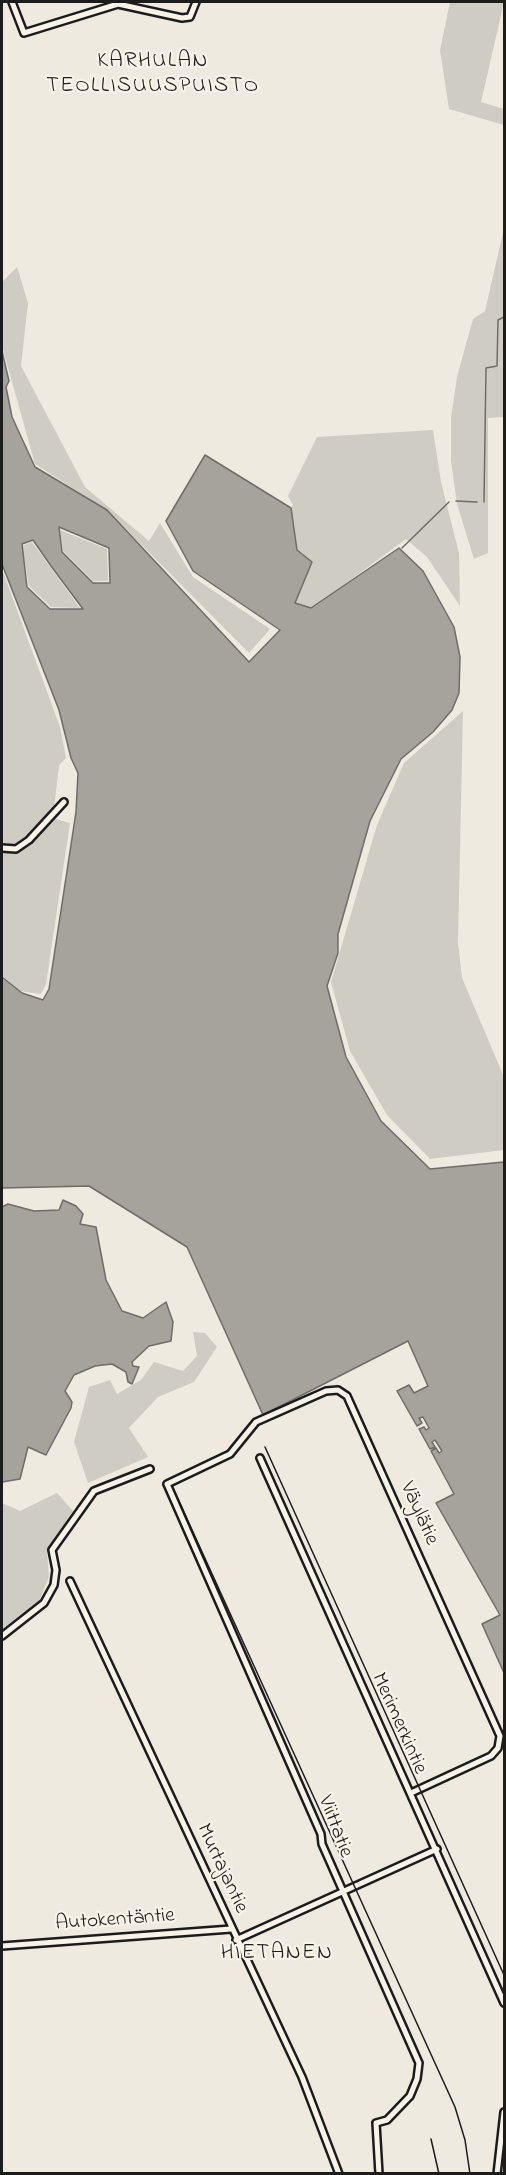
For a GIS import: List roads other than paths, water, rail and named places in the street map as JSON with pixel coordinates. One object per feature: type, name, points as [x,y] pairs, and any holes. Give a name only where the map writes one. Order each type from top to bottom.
[{"type":"street","points":[[12,2],[24,33],[118,4],[182,18],[190,17],[196,2]]},
{"type":"street","points":[[2,848],[16,849],[29,840],[64,802]]},
{"type":"street","name":"Väylätie","points":[[167,1484],[230,1454],[256,1422],[326,1391],[338,1390],[347,1396],[500,1736],[498,1748],[491,1756],[411,1793]]},
{"type":"street","name":"Merimerkintie","points":[[260,1458],[504,2003]]},
{"type":"street","points":[[2,1636],[44,1603],[54,1585],[56,1570],[52,1550],[94,1491],[150,1469]]},
{"type":"street","name":"Viittatie","points":[[167,1484],[419,2062],[417,2079],[410,2096],[387,2120],[376,2123],[379,2174]]},
{"type":"street","name":"Murtajantie","points":[[70,1581],[302,2077],[339,2174]]},
{"type":"street","points":[[236,1940],[436,1849]]},
{"type":"street","name":"Autokentäntie","points":[[2,1946],[231,1929]]},
{"type":"street","points":[[497,2174],[504,2112]]},
{"type":"waterway","points":[[484,502],[486,368],[497,366],[498,320],[504,317]]},
{"type":"waterway","points":[[456,501],[477,502]]},
{"type":"waterway","points":[[402,548],[449,502]]},
{"type":"railway","points":[[265,1447],[504,1975]]},
{"type":"railway","points":[[177,1497],[455,2107],[465,2140],[470,2174]]},
{"type":"railway","points":[[431,2139],[439,2174]]},
{"type":"district","name":"KARHULAN TEOLLISUUSPUISTO","points":[[153,74]]},
{"type":"district","name":"HIETANEN","points":[[277,1954]]}]
